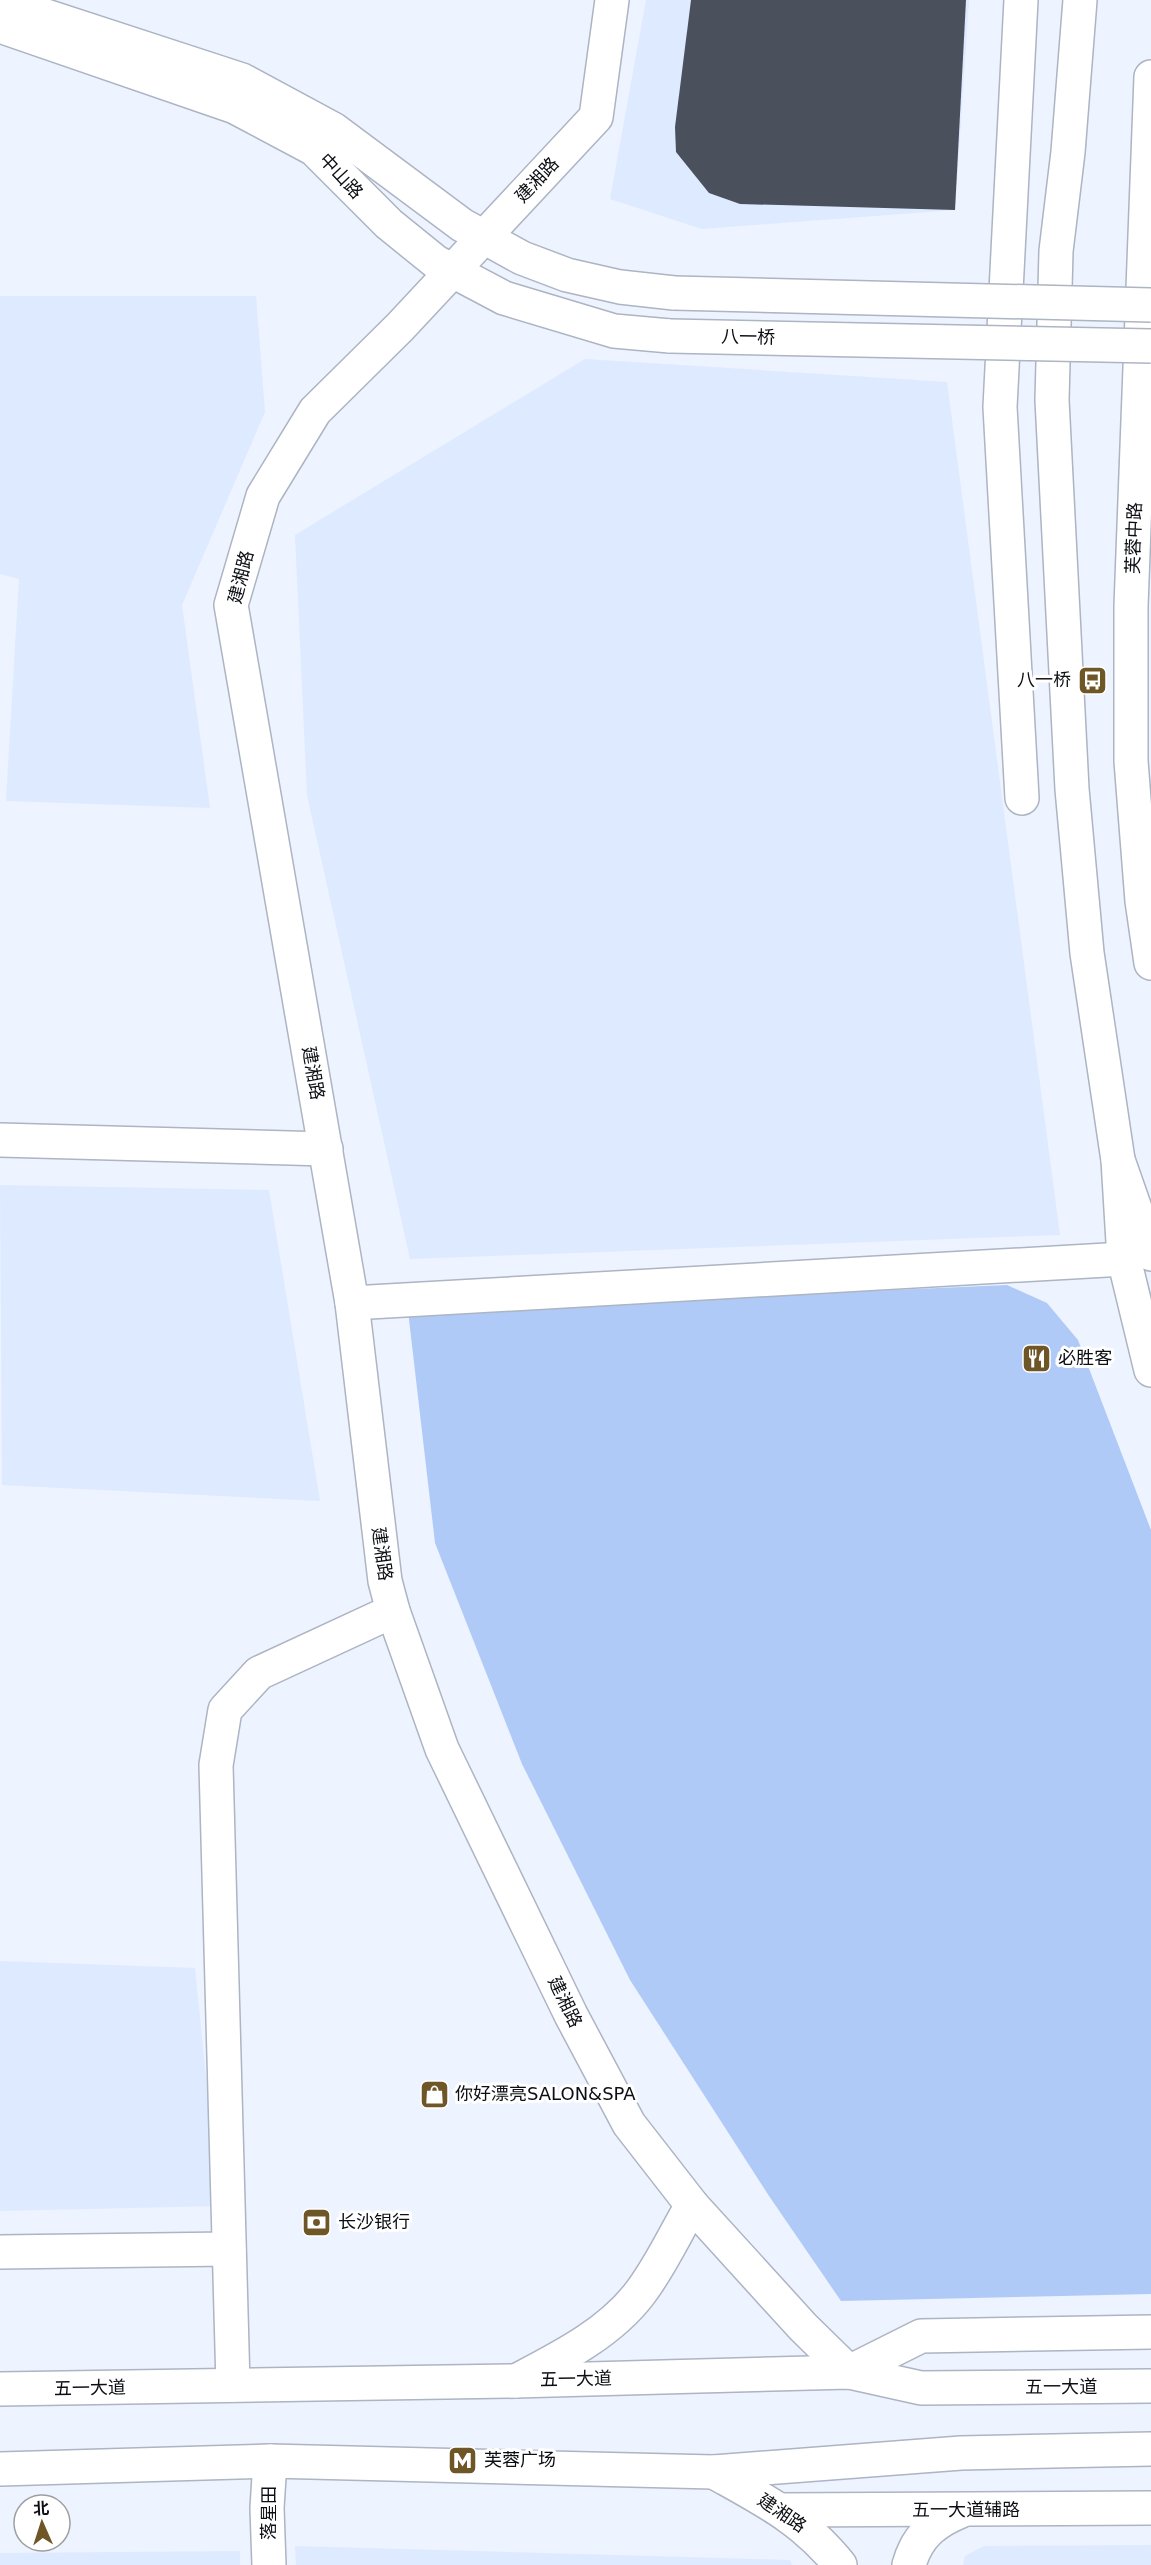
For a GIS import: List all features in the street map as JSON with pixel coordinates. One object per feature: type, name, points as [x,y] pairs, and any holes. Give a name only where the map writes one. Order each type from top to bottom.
[{"type":"street","name":"建湘路","points":[[612,0],[596,117],[452,271],[315,411],[264,496],[231,605],[352,1303],[385,1581],[393,1611],[442,1749],[571,2015],[629,2124],[692,2205],[803,2327],[849,2372]]},
{"type":"street","points":[[1021,0],[1000,407],[1022,798]]},
{"type":"street","points":[[1080,0],[1068,152],[1056,251],[1052,400],[1072,789],[1087,953],[1118,1160],[1137,1256],[1151,1370]]},
{"type":"street","name":"中山路","points":[[0,1],[242,80],[333,129],[462,225],[522,258],[567,275],[620,287],[674,293],[1151,305]]},
{"type":"street","name":"中山路","points":[[0,26],[235,107],[314,148],[388,224],[436,262],[504,298],[614,331],[670,336]]},
{"type":"street","name":"芙蓉中路","points":[[1151,77],[1131,606],[1131,761],[1140,878],[1151,963]]},
{"type":"street","name":"八一桥","points":[[670,336],[1151,346]]},
{"type":"street","points":[[0,1140],[326,1149]]},
{"type":"street","points":[[352,1303],[1137,1256]]},
{"type":"street","points":[[233,2385],[216,1765],[225,1710],[259,1673],[393,1611]]},
{"type":"street","points":[[516,2380],[558,2359],[617,2318],[640,2293],[692,2205]]},
{"type":"street","points":[[0,2252],[229,2249]]},
{"type":"street","points":[[849,2372],[921,2336],[1151,2332]]},
{"type":"street","name":"五一大道","points":[[0,2389],[849,2372],[921,2388],[1151,2386]]},
{"type":"street","points":[[0,2469],[270,2461],[714,2472],[961,2453],[1151,2449]]},
{"type":"street","name":"落星田","points":[[269,2565],[267,2508],[270,2461]]},
{"type":"street","name":"建湘路","points":[[714,2472],[781,2511],[815,2535],[840,2565]]},
{"type":"street","name":"五一大道辅路","points":[[781,2511],[1151,2508]]},
{"type":"street","points":[[909,2565],[914,2549],[926,2532],[941,2519],[964,2510]]},
{"type":"shaded area","points":[[646,0],[969,0],[955,210],[702,229],[610,199]]},
{"type":"shaded area","points":[[0,296],[256,296],[265,412],[182,605],[210,808],[6,801],[19,579],[0,574]]},
{"type":"shaded area","points":[[585,359],[947,382],[1060,1235],[410,1259],[307,795],[295,535]]},
{"type":"shaded area","points":[[0,1185],[269,1190],[320,1501],[2,1485]]},
{"type":"shaded area","points":[[1007,1285],[1047,1303],[1078,1340],[1151,1530],[1151,2294],[841,2301],[769,2196],[630,1980],[522,1764],[435,1543],[408,1311]]},
{"type":"shaded area","points":[[0,1961],[195,1968],[219,2206],[0,2211]]},
{"type":"shaded area","points":[[1151,2545],[1151,2565],[963,2565],[965,2556],[984,2546]]},
{"type":"shaded area","points":[[295,2546],[790,2560],[792,2565],[296,2565]]},
{"type":"shaded area","points":[[240,2551],[240,2565],[0,2565],[0,2553]]},
{"type":"building","points":[[691,0],[966,0],[955,210],[740,204],[709,193],[676,152],[675,127]]},
{"type":"place","name":"八一桥","points":[[1092,680]]},
{"type":"place","name":"必胜客","points":[[1037,1358]]},
{"type":"place","name":"你好漂亮SALON&SPA","points":[[434,2094]]},
{"type":"place","name":"长沙银行","points":[[317,2222]]},
{"type":"place","name":"芙蓉广场","points":[[463,2460]]}]
